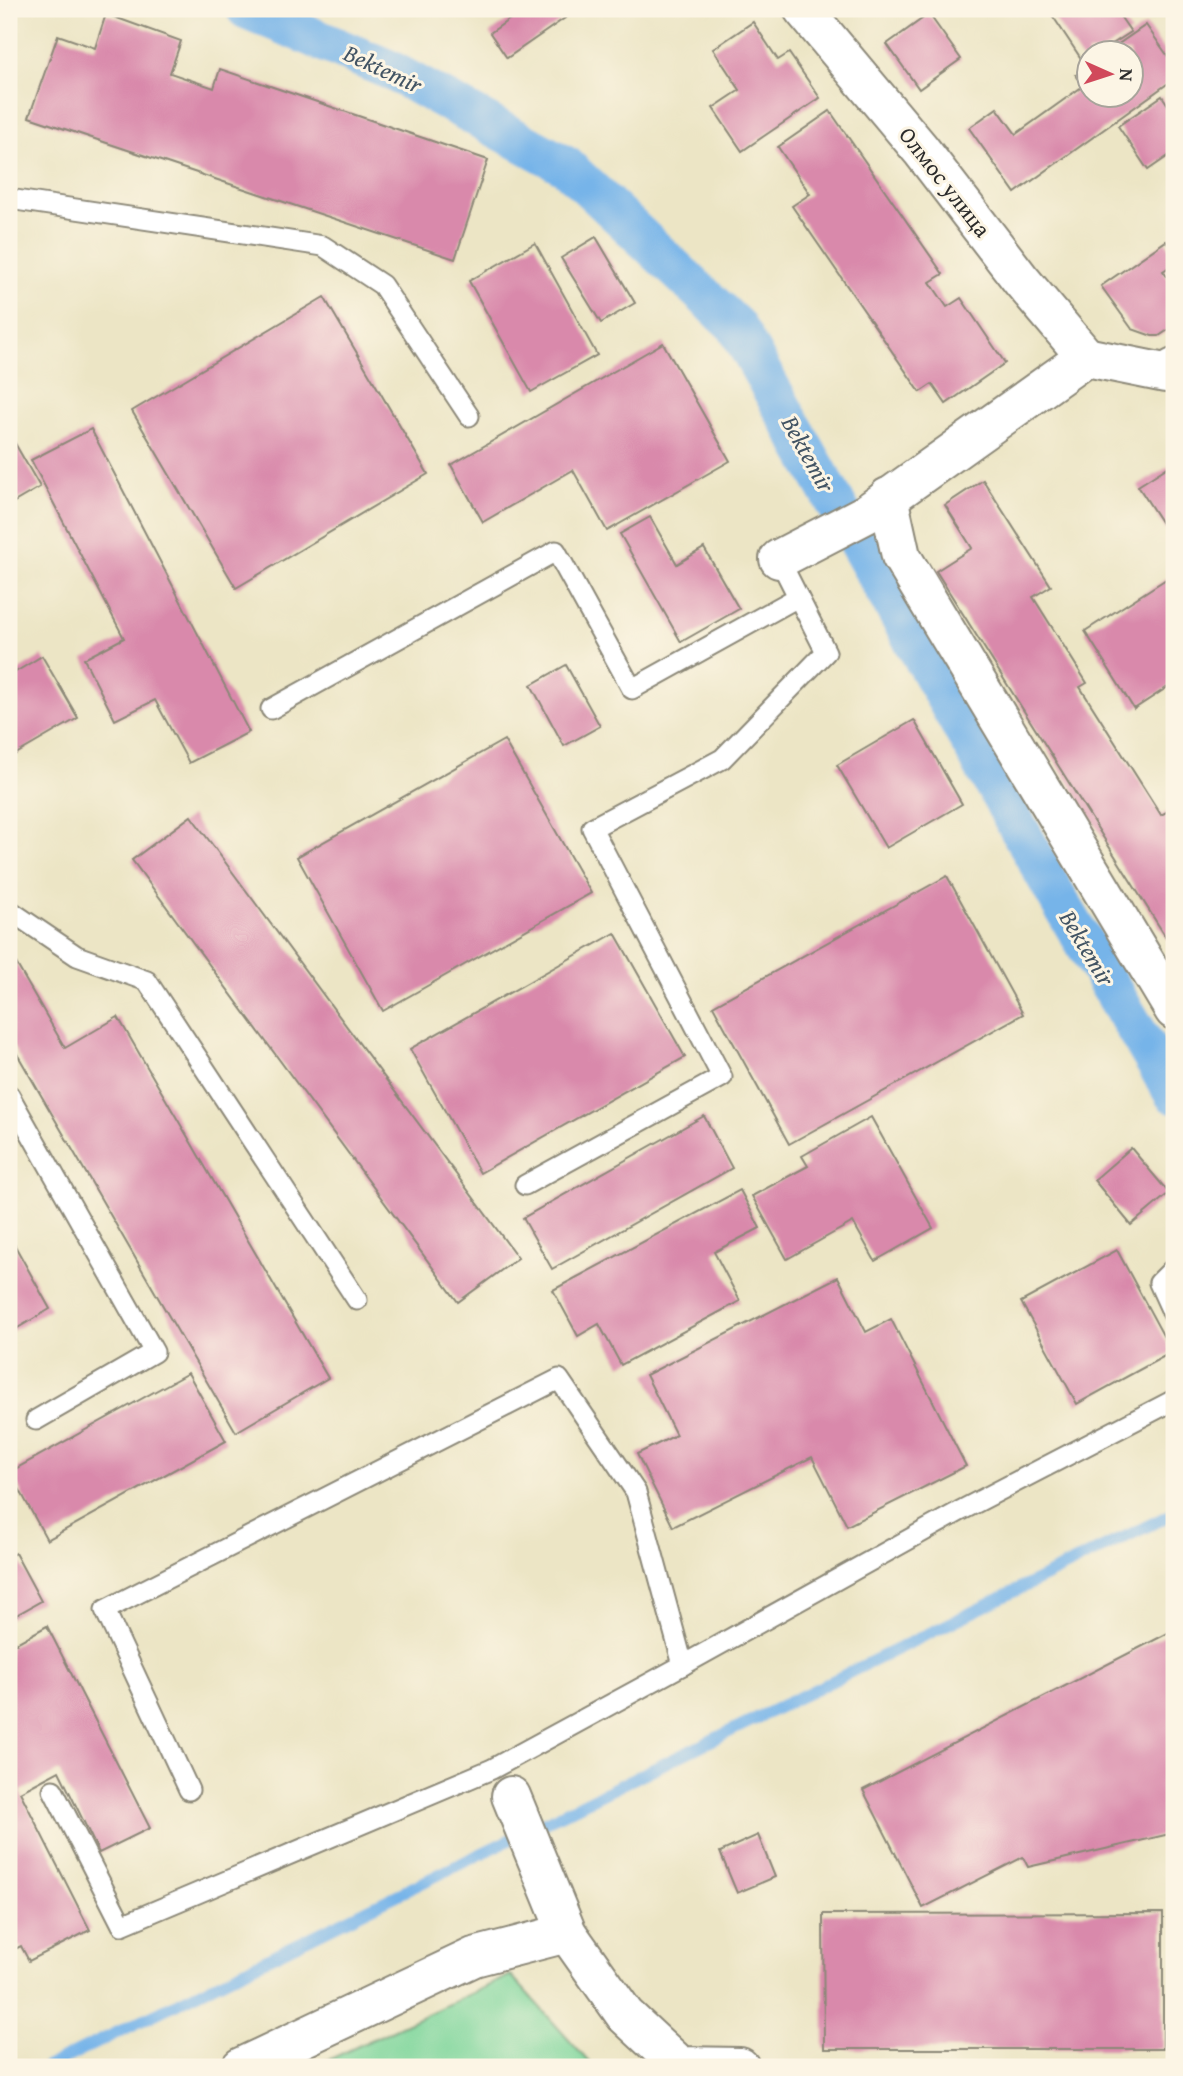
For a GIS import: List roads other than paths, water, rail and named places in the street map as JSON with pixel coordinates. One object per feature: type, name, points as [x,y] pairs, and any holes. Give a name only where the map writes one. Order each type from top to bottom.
[{"type":"street","name":"Олмос улица","points":[[803,9],[921,150],[1021,280],[1086,357]]},
{"type":"street","points":[[779,559],[877,506],[1086,357],[1165,373],[1174,368]]},
{"type":"street","points":[[877,506],[901,556],[1174,1010]]},
{"type":"street","points":[[501,1782],[567,1933],[625,2015],[680,2067],[740,2067]]},
{"type":"street","points":[[241,2067],[474,1957],[567,1933]]},
{"type":"lane","points":[[9,199],[323,246],[382,285],[469,416]]},
{"type":"lane","points":[[271,709],[556,551],[632,689],[798,597]]},
{"type":"lane","points":[[525,1185],[722,1077],[592,828],[723,759],[826,652],[779,559]]},
{"type":"lane","points":[[9,910],[77,956],[147,981],[357,1300]]},
{"type":"lane","points":[[9,1095],[154,1352],[36,1420]]},
{"type":"lane","points":[[1174,1268],[1159,1283],[1174,1316]]},
{"type":"lane","points":[[189,1790],[105,1610],[559,1379],[636,1492],[683,1665]]},
{"type":"lane","points":[[53,1790],[122,1925],[501,1782],[683,1665],[960,1511],[1174,1400]]},
{"type":"waterway","name":"Bektemir","points":[[246,9],[390,70],[566,166],[736,326],[1060,902],[1174,1094]]},
{"type":"waterway","points":[[47,2067],[1174,1513]]}]
